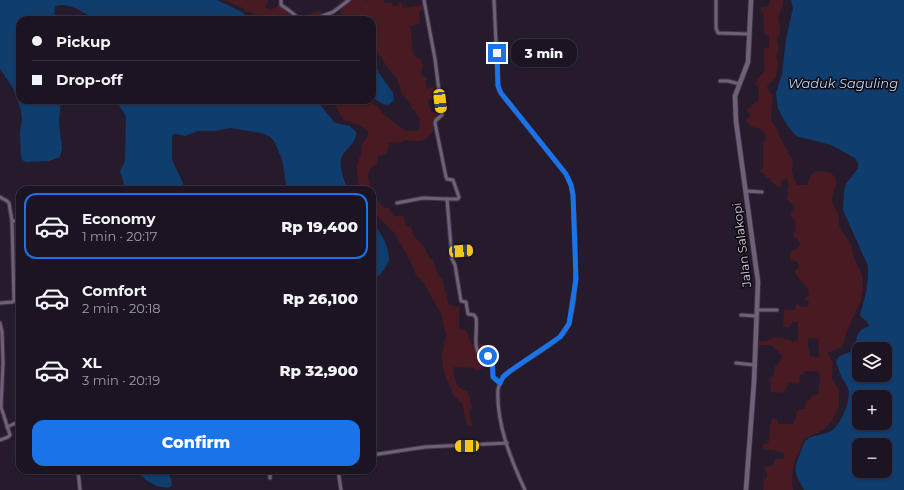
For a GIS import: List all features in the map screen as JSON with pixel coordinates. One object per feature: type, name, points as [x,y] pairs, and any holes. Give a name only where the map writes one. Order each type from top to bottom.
[{"type":"street","points":[[281,0],[281,5],[290,13],[297,16]]},
{"type":"street","points":[[322,16],[333,12],[349,0]]},
{"type":"street","points":[[397,203],[423,198],[447,199],[458,198],[459,196],[453,180],[446,178],[436,127],[436,121],[442,115],[424,0]]},
{"type":"street","points":[[494,0],[500,92],[566,174],[571,185],[573,195],[576,275],[570,321],[564,333],[560,337],[503,377],[498,393],[501,422],[507,443],[525,490]]},
{"type":"street","points":[[716,0],[716,28],[718,33],[749,34]]},
{"type":"street","name":"Jalan Salakopi","points":[[746,490],[755,365],[757,278],[735,113],[735,100],[748,64],[751,0]]},
{"type":"street","points":[[720,81],[740,84]]},
{"type":"street","points":[[746,191],[762,192]]},
{"type":"street","points":[[0,197],[9,203],[12,221],[14,300],[13,302],[0,303]]},
{"type":"street","points":[[447,199],[451,252],[456,269],[461,301],[466,302],[468,314],[474,315],[476,318],[476,343],[478,353],[481,356],[492,356],[493,377],[500,383]]},
{"type":"street","points":[[12,221],[16,222]]},
{"type":"street","points":[[451,252],[470,250]]},
{"type":"street","points":[[757,310],[777,310]]},
{"type":"street","points":[[741,315],[756,316]]},
{"type":"street","points":[[0,323],[2,332],[3,363],[1,407],[10,434],[9,437],[0,440]]},
{"type":"street","points":[[736,363],[755,365]]},
{"type":"street","points":[[7,427],[16,423]]},
{"type":"street","points":[[376,454],[397,450],[431,447],[507,443]]},
{"type":"street","points":[[78,474],[80,490]]},
{"type":"street","points":[[339,474],[341,490]]},
{"type":"shaded area","points":[[223,0],[269,0],[266,8],[271,10],[277,6],[286,6],[286,12],[292,16],[256,16],[250,12],[246,12],[241,7]]},
{"type":"shaded area","points":[[341,0],[384,0],[384,3],[392,2],[393,6],[398,6],[399,1],[401,2],[403,8],[422,5],[424,10],[419,11],[420,24],[410,26],[414,56],[422,63],[422,76],[428,78],[425,82],[427,89],[434,87],[436,96],[428,101],[431,112],[438,113],[433,121],[434,130],[421,141],[404,140],[402,142],[389,143],[388,150],[385,155],[378,156],[377,164],[369,170],[368,177],[370,186],[359,186],[357,172],[357,164],[361,154],[362,144],[368,135],[368,131],[360,126],[343,120],[333,104],[373,104],[378,107],[383,114],[406,131],[418,130],[420,121],[416,112],[412,109],[409,102],[401,93],[396,77],[390,71],[376,50],[376,16],[341,16]]},
{"type":"shaded area","points":[[770,0],[783,0],[778,18],[780,33],[777,38],[779,49],[776,55],[778,63],[776,77],[767,86],[769,92],[773,95],[771,118],[773,124],[778,130],[779,135],[793,161],[792,172],[797,185],[807,185],[811,175],[817,171],[828,172],[834,176],[836,183],[832,197],[833,204],[839,217],[841,229],[852,246],[854,257],[862,276],[863,283],[863,291],[859,304],[845,336],[842,348],[828,353],[833,364],[832,378],[839,390],[839,406],[832,421],[823,430],[803,440],[793,468],[793,490],[763,490],[764,480],[767,478],[767,473],[763,467],[773,465],[775,458],[783,459],[784,454],[777,451],[763,449],[763,444],[768,444],[772,419],[777,419],[778,424],[793,424],[797,411],[800,409],[805,409],[806,400],[808,401],[812,396],[818,394],[820,378],[819,373],[815,371],[805,371],[800,375],[799,384],[788,383],[785,391],[780,393],[771,392],[770,378],[774,375],[775,366],[780,361],[781,354],[771,345],[758,346],[759,341],[764,341],[775,337],[790,340],[791,342],[797,341],[798,322],[793,322],[789,327],[783,327],[784,310],[794,310],[797,304],[802,307],[808,307],[809,302],[805,300],[806,297],[809,296],[808,288],[802,283],[795,273],[795,270],[798,268],[798,262],[790,260],[791,251],[798,248],[800,245],[799,241],[794,238],[793,233],[796,231],[795,221],[790,214],[794,210],[794,206],[786,198],[788,194],[787,188],[789,187],[787,179],[782,180],[781,186],[778,187],[770,178],[766,178],[764,174],[759,172],[763,168],[763,141],[766,140],[765,134],[761,129],[752,127],[746,121],[750,114],[747,109],[751,108],[753,104],[758,101],[759,88],[756,85],[758,78],[765,70],[764,49],[769,47],[769,37],[764,33],[763,13],[760,10],[762,7],[768,7]],"holes":[[[808,339],[818,339],[819,353],[818,358],[810,356],[808,344]]]},
{"type":"shaded area","points":[[319,11],[326,16],[308,16],[308,15]]},
{"type":"shaded area","points":[[376,201],[378,201],[384,208],[389,208],[394,216],[404,216],[406,226],[411,227],[415,238],[423,245],[429,257],[433,260],[437,273],[442,279],[449,305],[456,307],[460,306],[459,328],[466,330],[472,345],[481,343],[484,346],[480,354],[482,369],[474,370],[474,368],[454,367],[453,373],[457,386],[468,392],[472,408],[469,410],[472,427],[467,425],[462,403],[452,394],[443,368],[442,353],[446,335],[441,314],[423,282],[416,275],[394,232],[376,215]]},
{"type":"water","points":[[0,0],[217,0],[242,12],[246,16],[90,16],[71,6],[60,5],[55,7],[54,16],[16,16],[16,96],[13,88],[0,69]]},
{"type":"water","name":"Waduk Saguling","points":[[791,0],[904,0],[904,490],[804,490],[798,479],[796,467],[803,445],[811,437],[832,431],[840,422],[845,410],[849,392],[836,362],[839,356],[852,351],[852,382],[892,382],[892,342],[856,342],[858,334],[862,329],[869,326],[860,315],[866,293],[868,266],[843,210],[846,184],[858,168],[858,163],[855,158],[831,145],[796,136],[787,125],[778,109],[776,93],[782,74],[786,39],[793,8]]},
{"type":"water","points":[[376,66],[393,93],[394,100],[388,105],[376,100]]},
{"type":"water","points":[[19,104],[61,104],[59,123],[62,148],[60,157],[49,161],[26,162],[22,160],[20,133],[22,119]]},
{"type":"water","points":[[319,104],[335,123],[350,126],[356,132],[354,140],[341,159],[341,170],[346,186],[286,186],[282,159],[274,141],[269,136],[262,133],[230,128],[214,131],[198,131],[185,136],[175,134],[172,135],[172,160],[183,186],[125,186],[120,171],[125,161],[126,117],[118,105]]},
{"type":"water","points":[[376,227],[384,239],[389,254],[387,265],[376,277]]},
{"type":"water","points":[[140,474],[169,474],[172,483],[171,487],[165,488],[155,485]]},
{"type":"route","points":[[488,356],[492,356],[493,377],[500,383],[503,377],[510,371],[560,337],[567,329],[570,321],[576,279],[573,195],[570,182],[566,174],[501,93],[498,86],[497,53]]}]
